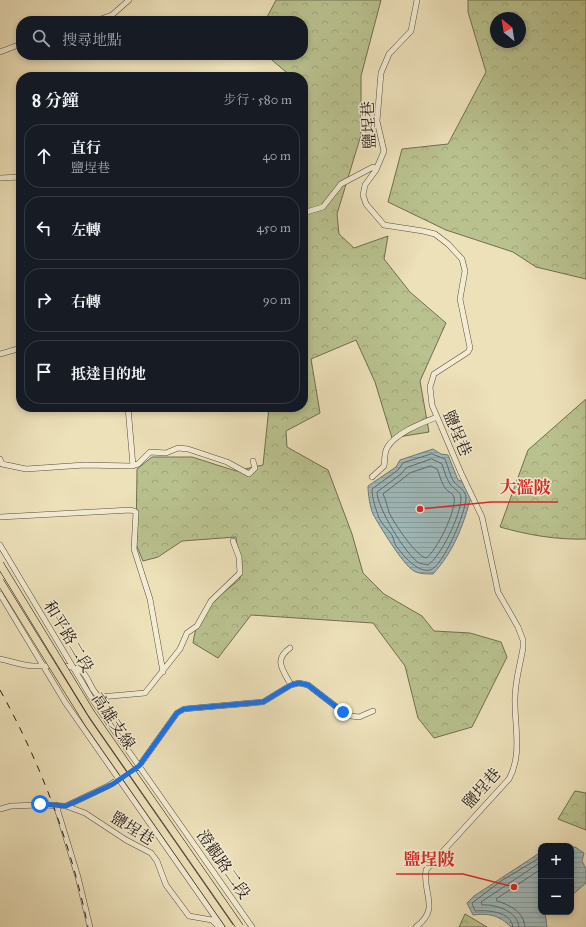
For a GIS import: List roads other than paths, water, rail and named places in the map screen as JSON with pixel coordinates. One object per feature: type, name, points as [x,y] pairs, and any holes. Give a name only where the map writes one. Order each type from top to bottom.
[{"type":"highway","name":"高雄支線","points":[[0,564],[91,713],[240,927]]},
{"type":"highway","name":"高雄支線","points":[[0,581],[88,723],[230,927]]},
{"type":"street","points":[[109,16],[129,0]]},
{"type":"street","name":"鹽埕巷","points":[[416,927],[424,921],[430,910],[425,876],[426,870],[509,779],[514,770],[517,750],[515,702],[523,648],[523,640],[516,622],[498,592],[482,517],[437,417],[429,393],[432,379],[439,370],[468,352],[470,348],[460,299],[465,267],[462,259],[452,248],[435,234],[387,227],[381,223],[366,204],[363,195],[365,185],[376,170],[384,148],[377,121],[381,69],[389,54],[409,35],[417,0]]},
{"type":"street","points":[[0,52],[16,46]]},
{"type":"street","points":[[308,212],[323,207],[341,184],[374,167],[376,170]]},
{"type":"street","points":[[0,178],[16,177]]},
{"type":"street","points":[[0,354],[16,349]]},
{"type":"street","points":[[129,412],[134,466]]},
{"type":"street","points":[[372,477],[384,466],[386,449],[389,445],[412,426],[437,417]]},
{"type":"street","points":[[0,459],[2,464],[26,469],[84,465],[134,466],[150,452],[166,453],[178,448],[206,454],[236,465],[249,474],[255,468],[253,461]]},
{"type":"street","points":[[0,517],[131,510],[136,512],[134,549],[150,599],[163,672]]},
{"type":"street","points":[[0,659],[34,666],[41,665],[80,669],[85,674],[96,694],[100,697],[145,693],[180,649],[187,633],[197,626],[211,601],[240,574],[239,557],[233,541]]},
{"type":"street","name":"和平路二段","points":[[0,545],[73,668],[174,816]]},
{"type":"street","points":[[0,594],[41,665],[118,779],[222,927]]},
{"type":"street","points":[[290,648],[282,654],[280,660],[283,670],[291,685]]},
{"type":"street","points":[[66,806],[108,786],[139,766],[180,710],[263,702],[291,685],[304,683],[351,716],[360,717],[373,711]]},
{"type":"street","points":[[56,805],[78,877],[90,927]]},
{"type":"street","name":"鹽埕巷","points":[[0,809],[11,806],[56,805],[66,806],[84,812],[126,840],[151,853],[157,861],[166,885],[189,916],[212,920],[219,927]]},
{"type":"street","name":"澄觀路二段","points":[[174,816],[252,927]]},
{"type":"water","points":[[433,449],[441,454],[448,455],[458,480],[464,482],[471,497],[457,538],[447,556],[433,574],[426,574],[416,572],[409,567],[380,527],[371,508],[368,486],[396,467],[400,460]]},
{"type":"water","points":[[574,847],[584,853],[582,861],[586,869],[586,883],[574,893]]},
{"type":"water","points":[[538,854],[538,915],[545,915],[547,927],[511,927],[498,917],[484,914],[473,915],[467,903],[474,896]]},
{"type":"railway","points":[[0,690],[29,747],[53,805],[73,865],[88,927]]},
{"type":"place","name":"大濫陂","points":[[420,509]]},
{"type":"place","name":"鹽埕陂","points":[[514,887]]}]
